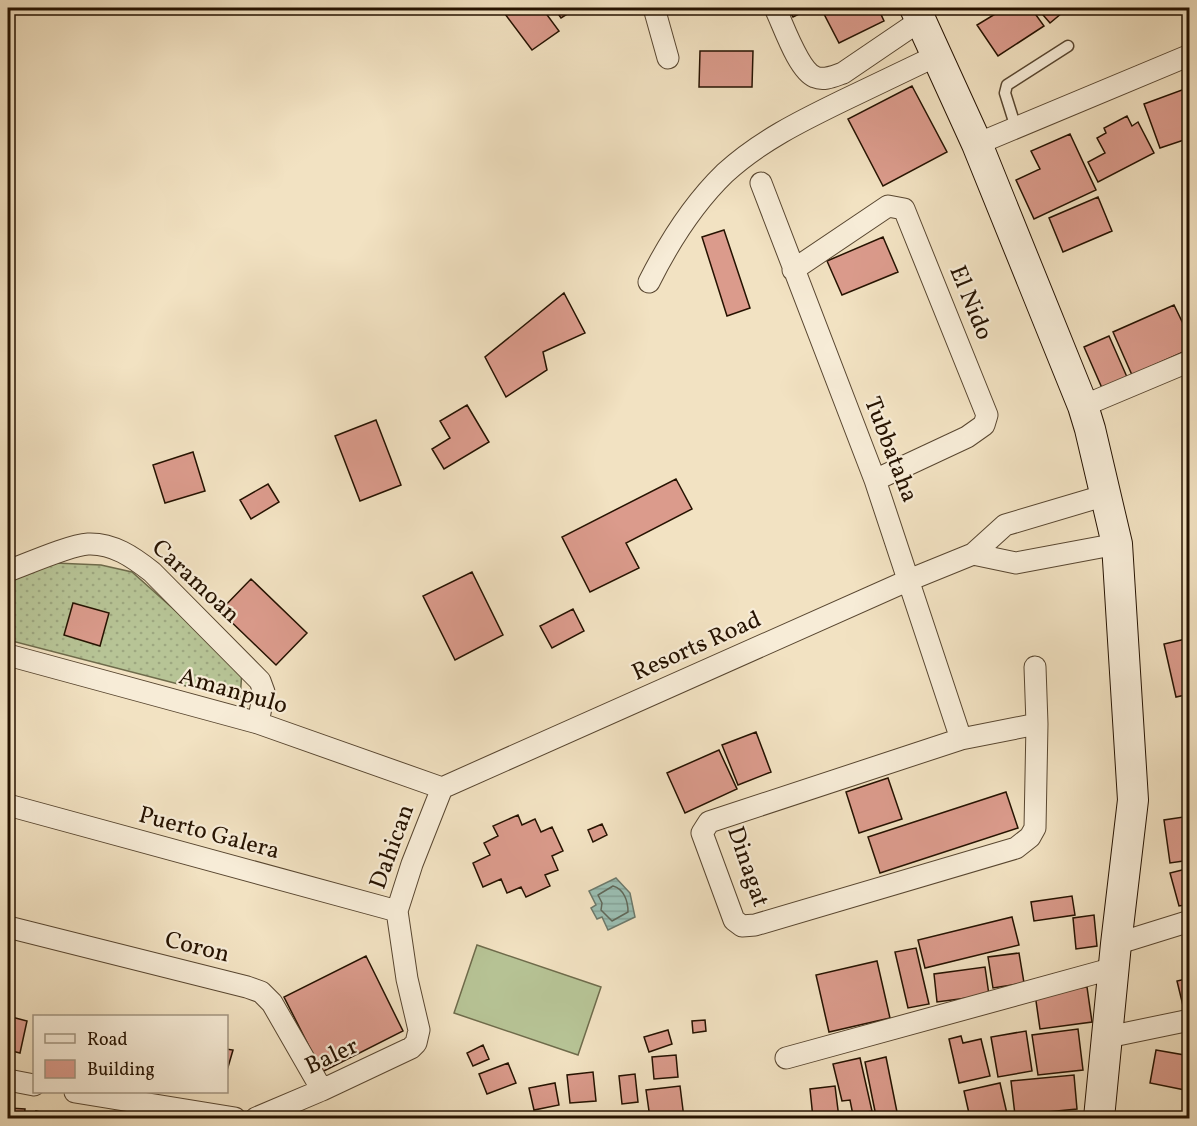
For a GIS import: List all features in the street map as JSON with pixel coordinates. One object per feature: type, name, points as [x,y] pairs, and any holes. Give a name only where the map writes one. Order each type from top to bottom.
[{"type":"street","points":[[654,8],[668,58]]},
{"type":"street","points":[[775,8],[800,61],[806,71],[816,78],[843,74],[918,14],[977,144],[1083,405],[1118,543],[1133,800],[1099,1119]]},
{"type":"street","points":[[649,282],[665,250],[692,210],[725,174],[759,146],[798,123],[938,55]]},
{"type":"street","points":[[977,144],[1190,55]]},
{"type":"street","name":"Tubbataha","points":[[761,183],[875,480],[962,739]]},
{"type":"street","name":"El Nido","points":[[793,270],[888,206],[904,209],[987,415],[984,425],[967,437],[875,480]]},
{"type":"street","points":[[1083,405],[1190,361]]},
{"type":"street","name":"Resorts Road","points":[[442,788],[909,580],[973,554],[1005,525],[1106,495]]},
{"type":"street","points":[[973,554],[1016,563],[1118,543]]},
{"type":"street","name":"Caramoan","points":[[8,571],[88,544],[115,548],[132,557],[152,572],[260,681],[264,692],[258,723]]},
{"type":"street","name":"Amanpulo","points":[[8,655],[258,723],[442,788]]},
{"type":"street","name":"Dinagat","points":[[1035,667],[1037,724],[1035,828],[1030,837],[1016,848],[755,926],[742,926],[734,920],[702,833],[709,822],[962,739],[1037,724]]},
{"type":"street","name":"Dahican","points":[[419,1030],[407,979],[396,911],[442,788]]},
{"type":"street","name":"Puerto Galera","points":[[8,805],[396,911]]},
{"type":"street","points":[[786,1058],[1115,956],[1190,921]]},
{"type":"street","name":"Coron","points":[[8,927],[261,992],[272,1003],[322,1090]]},
{"type":"street","points":[[1108,1036],[1190,1020]]},
{"type":"street","name":"Baler","points":[[256,1119],[411,1048],[416,1043],[419,1030]]},
{"type":"street","points":[[8,1080],[33,1085]]},
{"type":"street","points":[[81,1093],[236,1119]]},
{"type":"lane","points":[[1016,128],[1005,93],[1007,85],[1068,46]]},
{"type":"green space","points":[[55,563],[101,565],[132,572],[242,670],[240,700],[8,640],[8,577]]},
{"type":"green space","points":[[477,945],[601,987],[578,1055],[454,1013]]},
{"type":"water","points":[[616,878],[630,893],[635,917],[608,930],[602,917],[597,919],[591,908],[596,905],[589,891]]},
{"type":"building","points":[[514,8],[542,8],[559,31],[532,50],[505,14]]},
{"type":"building","points":[[554,8],[577,8],[561,18]]},
{"type":"building","points":[[788,8],[811,8],[793,17]]},
{"type":"building","points":[[837,8],[878,8],[884,21],[839,43],[824,14]]},
{"type":"building","points":[[1005,8],[1031,8],[1044,26],[998,56],[977,25]]},
{"type":"building","points":[[1037,8],[1068,8],[1050,23]]},
{"type":"building","points":[[700,51],[753,51],[752,87],[699,87]]},
{"type":"building","points":[[912,86],[947,152],[883,186],[848,119]]},
{"type":"building","points":[[1190,87],[1190,138],[1160,148],[1144,104]]},
{"type":"building","points":[[1127,116],[1132,126],[1138,122],[1154,153],[1098,182],[1088,162],[1105,153],[1097,138],[1106,133],[1104,128]]},
{"type":"building","points":[[1070,134],[1096,190],[1034,219],[1016,180],[1040,169],[1031,151]]},
{"type":"building","points":[[1098,197],[1112,231],[1063,252],[1049,218]]},
{"type":"building","points":[[724,230],[750,308],[727,316],[702,237]]},
{"type":"building","points":[[883,237],[898,272],[842,295],[827,261]]},
{"type":"building","points":[[564,293],[585,333],[543,352],[547,370],[506,397],[485,357]]},
{"type":"building","points":[[1174,305],[1190,338],[1190,349],[1132,375],[1113,332]]},
{"type":"building","points":[[1109,336],[1127,377],[1102,388],[1084,347]]},
{"type":"building","points":[[467,405],[489,442],[444,469],[432,449],[450,438],[440,421]]},
{"type":"building","points":[[376,420],[401,485],[360,501],[335,436]]},
{"type":"building","points":[[193,452],[205,491],[165,503],[153,465]]},
{"type":"building","points":[[676,479],[692,509],[626,543],[639,568],[590,592],[562,537]]},
{"type":"building","points":[[268,484],[279,502],[251,519],[240,500]]},
{"type":"building","points":[[472,572],[503,635],[455,660],[423,596]]},
{"type":"building","points":[[251,579],[307,633],[276,665],[220,611]]},
{"type":"building","points":[[73,603],[109,613],[100,646],[64,635]]},
{"type":"building","points":[[573,609],[584,631],[552,648],[540,626]]},
{"type":"building","points":[[1190,638],[1190,694],[1176,697],[1164,644]]},
{"type":"building","points":[[756,732],[771,772],[738,785],[722,745]]},
{"type":"building","points":[[719,750],[737,789],[685,813],[667,773]]},
{"type":"building","points":[[888,778],[902,819],[859,833],[846,792]]},
{"type":"building","points":[[1006,792],[1018,828],[880,873],[868,837]]},
{"type":"building","points":[[518,815],[522,825],[535,819],[541,832],[552,827],[563,851],[552,856],[558,870],[545,875],[550,886],[526,897],[521,887],[507,893],[501,879],[483,887],[473,863],[490,855],[484,843],[498,836],[493,826]]},
{"type":"building","points":[[1190,816],[1190,860],[1170,863],[1164,820]]},
{"type":"building","points":[[602,824],[607,835],[593,842],[588,830]]},
{"type":"building","points":[[1190,868],[1190,904],[1179,906],[1170,873]]},
{"type":"building","points":[[1072,896],[1075,915],[1034,921],[1031,902]]},
{"type":"building","points":[[1094,915],[1097,946],[1076,949],[1073,918]]},
{"type":"building","points":[[1012,917],[1019,945],[925,968],[918,940]]},
{"type":"building","points":[[916,948],[929,1004],[908,1008],[895,952]]},
{"type":"building","points":[[1019,953],[1024,983],[993,988],[988,957]]},
{"type":"building","points":[[366,956],[403,1031],[322,1072],[284,997]]},
{"type":"building","points":[[877,961],[890,1018],[829,1032],[816,975]]},
{"type":"building","points":[[985,967],[989,995],[937,1002],[934,974]]},
{"type":"building","points":[[1190,978],[1190,1009],[1184,1010],[1177,981]]},
{"type":"building","points":[[1087,987],[1092,1022],[1040,1029],[1035,994]]},
{"type":"building","points":[[8,1016],[27,1021],[20,1053],[8,1050]]},
{"type":"building","points":[[705,1020],[706,1031],[693,1033],[692,1021]]},
{"type":"building","points":[[1078,1029],[1083,1070],[1038,1075],[1032,1035]]},
{"type":"building","points":[[668,1030],[672,1044],[649,1052],[644,1037]]},
{"type":"building","points":[[1026,1031],[1032,1071],[998,1077],[991,1037]]},
{"type":"building","points":[[961,1036],[963,1043],[981,1039],[990,1076],[959,1083],[949,1039]]},
{"type":"building","points":[[483,1045],[489,1059],[473,1066],[467,1053]]},
{"type":"building","points":[[228,1049],[233,1050],[228,1067]]},
{"type":"building","points":[[1156,1050],[1190,1056],[1190,1091],[1150,1083]]},
{"type":"building","points":[[676,1055],[678,1077],[654,1079],[652,1057]]},
{"type":"building","points":[[886,1057],[897,1112],[876,1116],[865,1062]]},
{"type":"building","points":[[860,1058],[872,1111],[853,1115],[850,1100],[842,1101],[833,1064]]},
{"type":"building","points":[[508,1063],[516,1083],[487,1094],[479,1074]]},
{"type":"building","points":[[593,1072],[596,1101],[570,1103],[567,1075]]},
{"type":"building","points":[[635,1074],[638,1102],[622,1104],[619,1076]]},
{"type":"building","points":[[1074,1075],[1077,1109],[1015,1115],[1011,1081]]},
{"type":"building","points":[[555,1083],[559,1105],[534,1110],[529,1088]]},
{"type":"building","points":[[1000,1083],[1008,1118],[970,1118],[964,1091]]},
{"type":"building","points":[[680,1086],[684,1118],[650,1118],[646,1090]]},
{"type":"building","points":[[835,1086],[839,1118],[813,1118],[810,1089]]},
{"type":"building","points":[[8,1108],[25,1109],[24,1118],[8,1118]]},
{"type":"building","points":[[36,1111],[62,1117],[62,1118],[35,1118]]},
{"type":"building","points":[[65,1112],[84,1118],[65,1118]]},
{"type":"building","points":[[96,1112],[130,1116],[130,1118],[95,1118]]},
{"type":"building","points":[[486,1112],[487,1118],[460,1118],[459,1115]]},
{"type":"building","points":[[1065,1115],[1065,1118],[1041,1118]]}]
